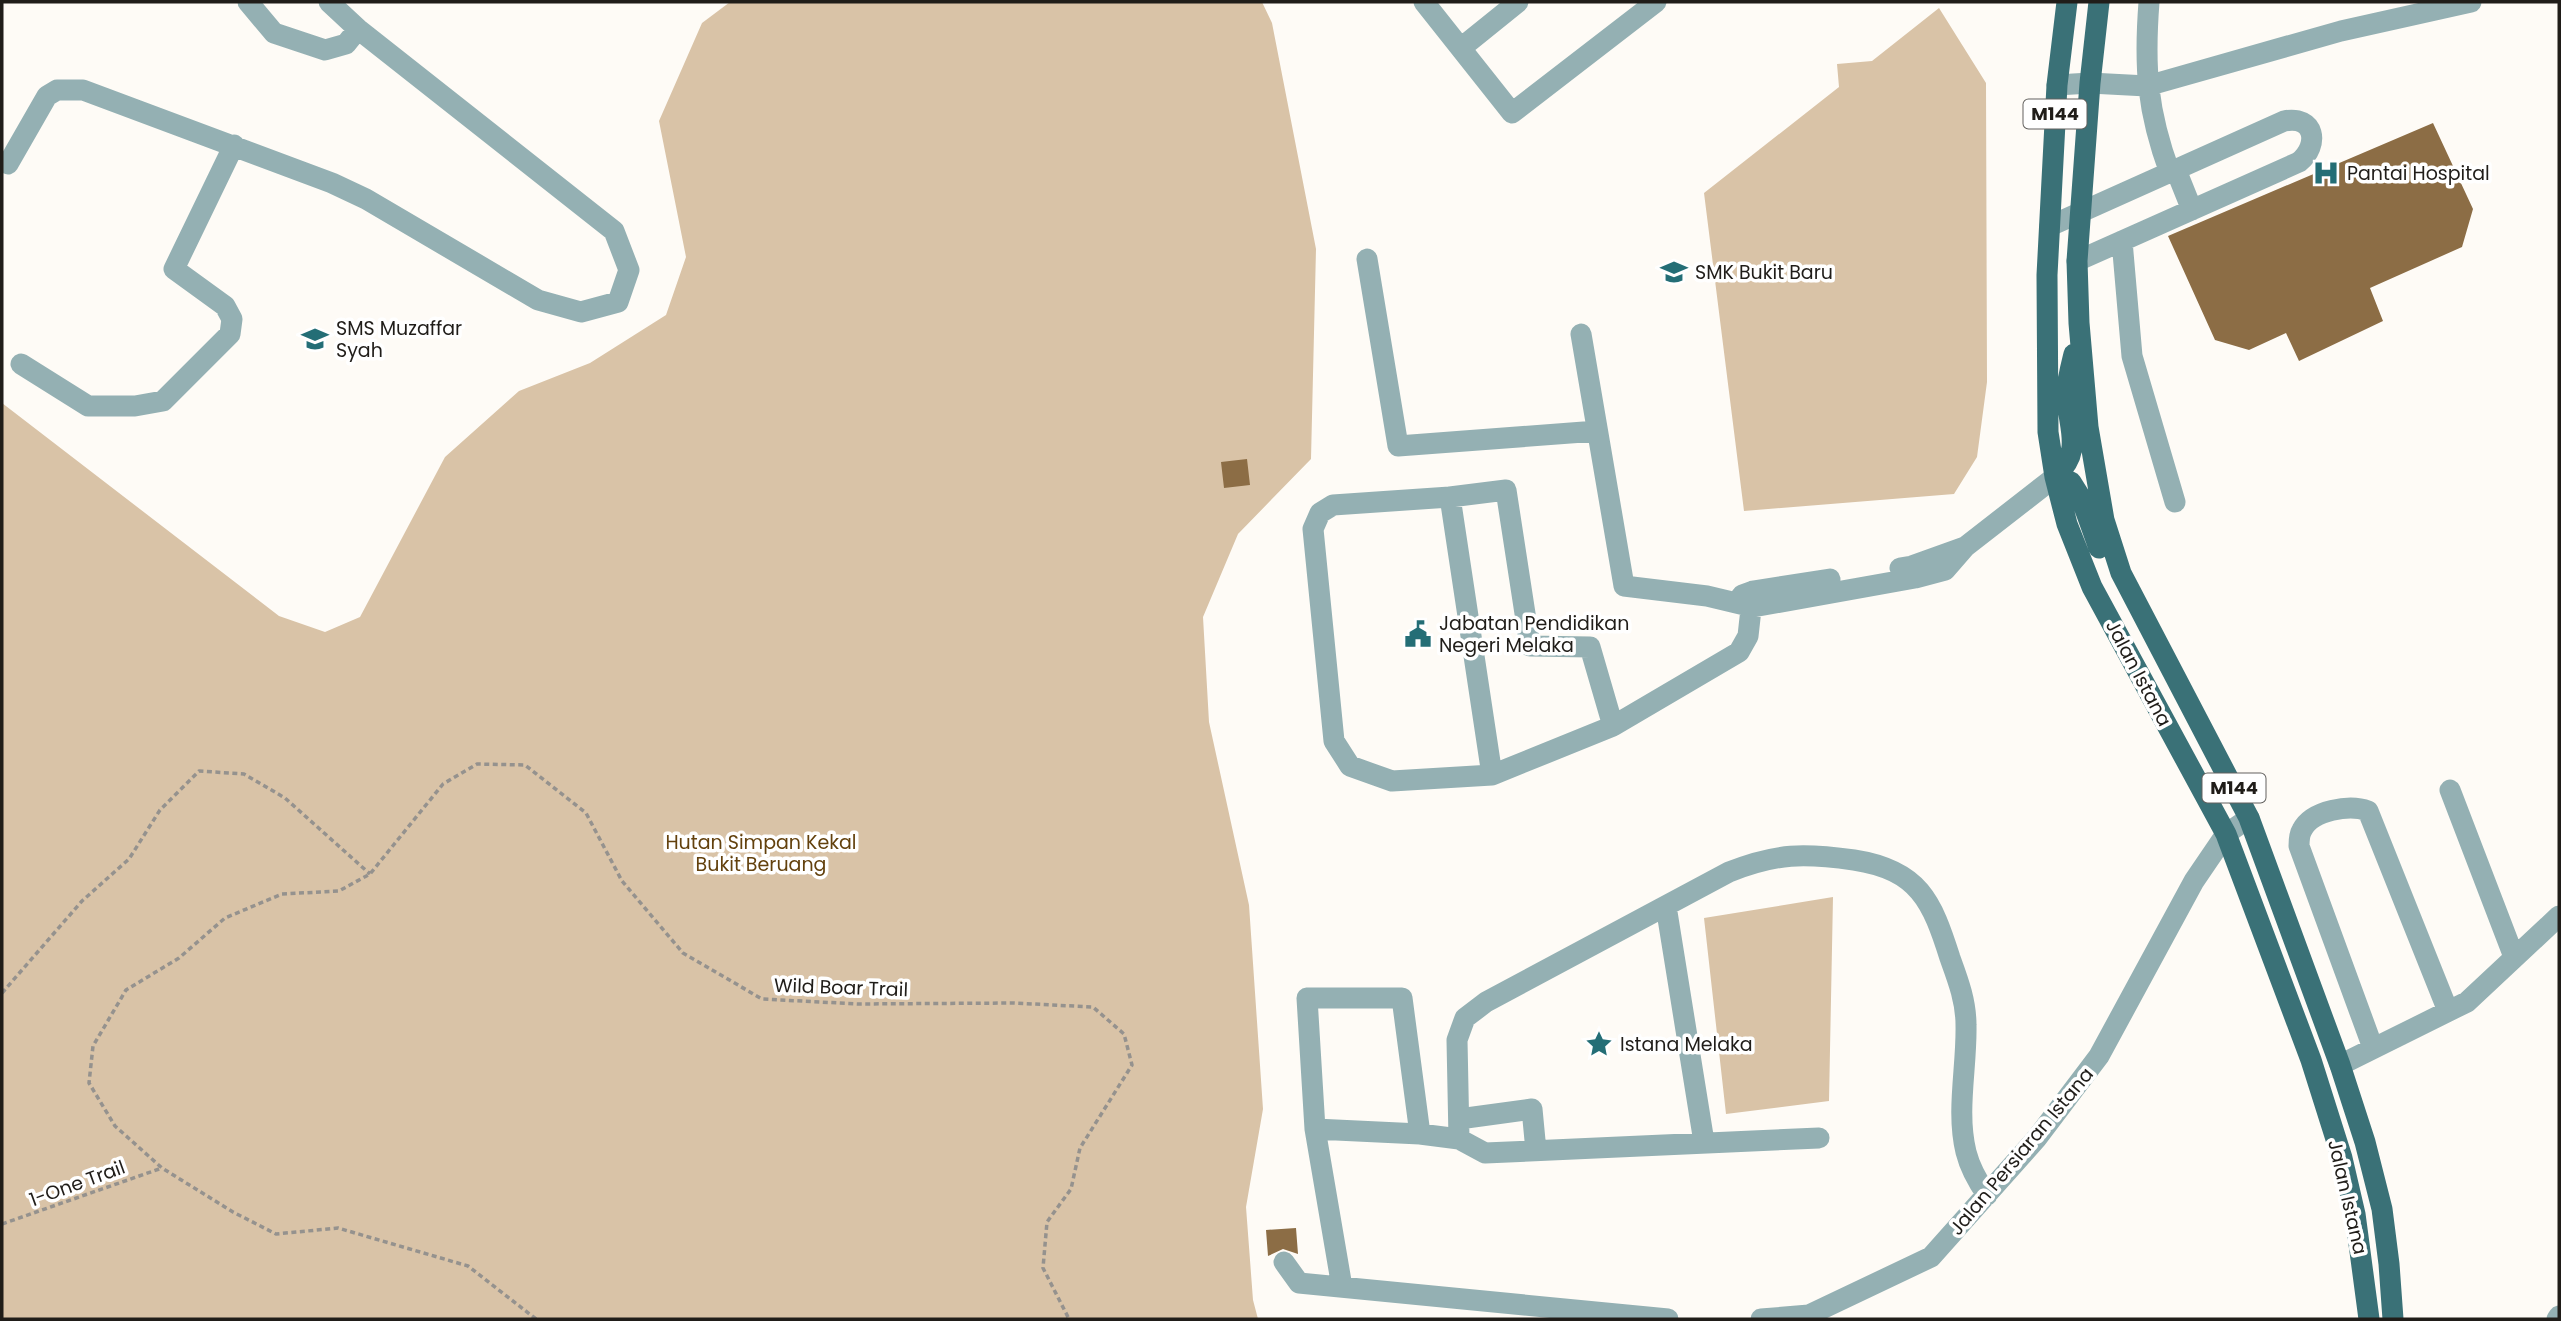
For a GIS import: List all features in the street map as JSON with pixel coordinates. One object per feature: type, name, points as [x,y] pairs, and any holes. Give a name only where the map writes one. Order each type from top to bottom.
[{"type":"main road","name":"Jalan Istana","points":[[2067,2],[2057,85],[2046,354],[2048,432],[2055,477],[2067,524],[2092,587],[2226,834],[2311,1060],[2342,1158],[2355,1214],[2369,1319]]},
{"type":"main road","name":"Jalan Istana","points":[[2099,2],[2090,83],[2077,261],[2079,323],[2088,427],[2104,520],[2121,572],[2249,818],[2340,1065],[2365,1142],[2382,1209],[2393,1319]]},
{"type":"main road","points":[[2055,477],[2067,466],[2073,451],[2067,391],[2079,323]]},
{"type":"main road","points":[[2055,477],[2071,482],[2081,498],[2097,544],[2112,575],[2145,618]]},
{"type":"street","points":[[248,2],[274,33],[325,50],[346,44],[358,29]]},
{"type":"street","points":[[8,164],[47,96],[57,90],[83,90],[332,183],[366,199],[538,300],[581,312],[618,302],[629,270],[614,231],[358,29],[329,2]]},
{"type":"street","points":[[1424,2],[1512,113],[1656,2]]},
{"type":"street","points":[[1461,48],[1518,2]]},
{"type":"street","points":[[2149,2],[2145,51],[2147,86],[2159,144],[2192,210]]},
{"type":"street","points":[[2057,85],[2090,83],[2147,86],[2341,31],[2471,2]]},
{"type":"street","points":[[2050,226],[2284,121],[2301,121],[2308,127],[2313,138],[2311,147],[2299,162],[2077,261]]},
{"type":"street","points":[[21,364],[88,407],[135,406],[163,401],[230,334],[232,319],[225,306],[174,269],[234,145]]},
{"type":"street","points":[[2122,241],[2132,356],[2175,502]]},
{"type":"street","points":[[1367,259],[1398,446],[1597,431]]},
{"type":"street","points":[[1581,334],[1624,586],[1730,600],[1753,599],[1912,566],[1965,547],[2055,477]]},
{"type":"street","points":[[1613,726],[1590,647],[1530,646],[1506,490],[1450,497],[1333,505],[1320,513],[1313,529],[1334,741],[1350,766],[1392,781],[1492,775],[1613,726],[1740,652],[1748,636],[1753,599]]},
{"type":"street","points":[[1450,497],[1492,775]]},
{"type":"street","points":[[2450,790],[2514,957]]},
{"type":"street","points":[[2373,1048],[2299,846],[2302,828],[2309,821],[2329,811],[2358,808],[2368,811],[2448,1011]]},
{"type":"street","name":"Jalan Persiaran Istana","points":[[1761,1319],[1809,1315],[1931,1257],[2037,1138],[2099,1056],[2194,881],[2226,834],[2249,818]]},
{"type":"street","points":[[1819,1138],[1485,1153],[1459,1129],[1457,1040],[1465,1018],[1486,1002],[1729,872],[1755,862],[1813,854],[1890,868],[1910,881],[1928,901],[1940,926],[1963,996],[1966,1024],[1962,1127],[1966,1153],[1987,1195]]},
{"type":"street","points":[[1667,906],[1704,1142]]},
{"type":"street","points":[[2340,1065],[2467,1002],[2559,916]]},
{"type":"street","points":[[1342,1287],[1315,1129],[1307,998],[1402,998],[1420,1134]]},
{"type":"street","points":[[1315,1129],[1420,1134],[1459,1129],[1532,1110],[1536,1151]]},
{"type":"street","points":[[1284,1262],[1300,1283],[1668,1319]]},
{"type":"street","points":[[1446,1319],[1447,1298]]},
{"type":"path","name":"Wild Boar Trail","points":[[536,1319],[468,1266],[338,1228],[276,1234],[233,1212],[162,1168],[115,1126],[89,1083],[93,1046],[126,990],[179,958],[225,918],[282,894],[339,891],[370,874],[443,784],[477,764],[525,765],[586,813],[621,881],[683,953],[762,999],[858,1004],[1013,1003],[1093,1007],[1124,1034],[1132,1065],[1080,1148],[1071,1189],[1047,1222],[1043,1268],[1069,1319]]},
{"type":"path","points":[[2,993],[82,901],[128,859],[160,810],[199,771],[244,774],[285,798],[370,874]]},
{"type":"path","name":"1-One Trail","points":[[2,1224],[162,1168]]},
{"type":"green space","name":"Hutan Simpan Kekal Bukit Beruang","points":[[730,2],[1262,2],[1272,23],[1316,249],[1311,459],[1238,534],[1203,617],[1209,722],[1249,905],[1263,1109],[1246,1207],[1253,1300],[1258,1319],[2,1319],[2,403],[279,616],[325,632],[360,617],[445,457],[519,391],[590,363],[666,315],[686,257],[659,121],[702,23]]},
{"type":"green space","points":[[1939,8],[1986,83],[1987,382],[1977,457],[1954,494],[1744,511],[1704,193],[1839,87],[1837,64],[1872,61]]},
{"type":"green space","points":[[1833,897],[1829,1101],[1726,1114],[1704,918]]},
{"type":"building","points":[[2433,123],[2473,209],[2462,247],[2370,288],[2383,321],[2299,361],[2286,333],[2249,350],[2215,340],[2168,236]]},
{"type":"building","points":[[1247,459],[1250,485],[1224,488],[1221,462]]},
{"type":"building","points":[[1296,1228],[1298,1254],[1283,1249],[1268,1256],[1266,1230]]},
{"type":"place","name":"Pantai Hospital","points":[[2326,173]]},
{"type":"place","name":"SMK Bukit Baru","points":[[1674,272]]},
{"type":"place","name":"SMS Muzaffar Syah","points":[[315,339]]},
{"type":"place","name":"Jabatan Pendidikan Negeri Melaka","points":[[1418,634]]},
{"type":"place","name":"Istana Melaka","points":[[1599,1044]]}]
